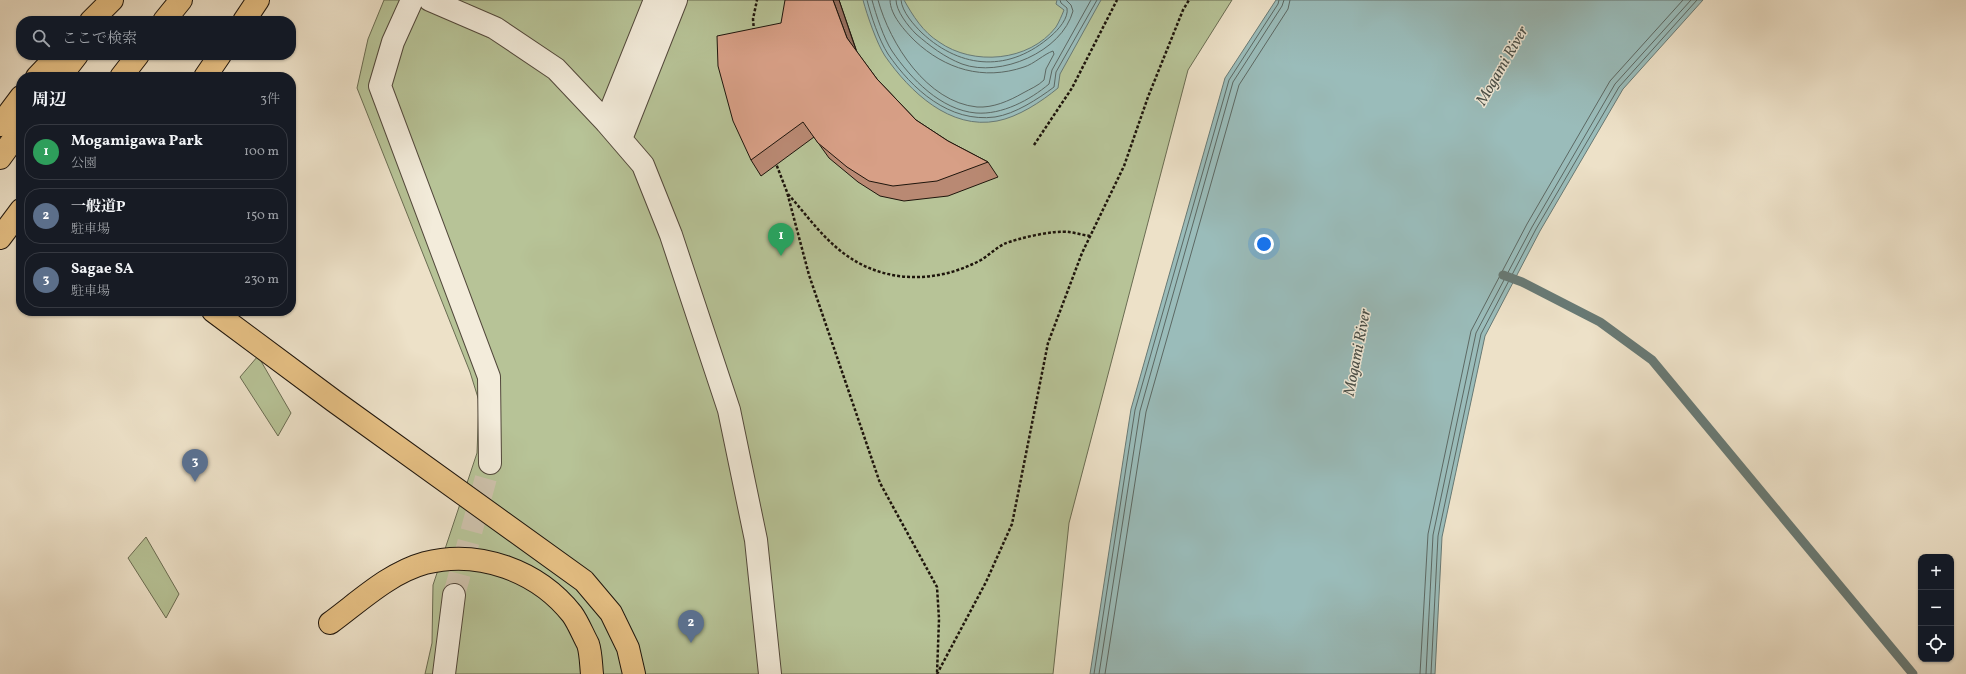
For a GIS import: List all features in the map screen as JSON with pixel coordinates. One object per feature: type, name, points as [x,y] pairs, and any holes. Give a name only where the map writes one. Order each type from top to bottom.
[{"type":"highway","points":[[96,16],[112,0]]},
{"type":"highway","points":[[107,16],[120,0]]},
{"type":"highway","points":[[168,16],[181,0]]},
{"type":"highway","points":[[247,16],[258,0]]},
{"type":"highway","points":[[42,72],[53,60]]},
{"type":"highway","points":[[64,72],[73,60]]},
{"type":"highway","points":[[125,72],[134,60]]},
{"type":"highway","points":[[209,72],[217,60]]},
{"type":"highway","points":[[0,125],[16,104]]},
{"type":"highway","points":[[0,158],[16,136]]},
{"type":"highway","points":[[0,238],[16,217]]},
{"type":"highway","points":[[220,316],[334,401],[584,581],[611,613],[628,648],[634,674]]},
{"type":"highway","points":[[330,623],[393,576],[425,563],[456,560],[491,562],[522,572],[551,593],[573,615],[588,646],[592,674]]},
{"type":"street","points":[[412,0],[393,42],[380,86],[489,377],[490,463]]},
{"type":"street","points":[[430,0],[495,28],[556,69],[606,122],[643,165],[670,235],[729,410],[756,540],[770,674]]},
{"type":"street","points":[[606,122],[655,0]]},
{"type":"street","points":[[621,139],[676,0]]},
{"type":"street","points":[[444,674],[454,596]]},
{"type":"path","points":[[754,34],[753,19],[757,0]]},
{"type":"path","points":[[1034,146],[1072,88],[1117,0]]},
{"type":"path","points":[[937,674],[986,582],[1012,524],[1048,344],[1082,253],[1124,166],[1148,97],[1183,10],[1189,0]]},
{"type":"path","points":[[773,154],[787,192],[809,276],[880,483],[937,587],[939,619],[937,674]]},
{"type":"path","points":[[787,192],[826,237],[842,252],[874,269],[894,276],[916,278],[956,271],[982,260],[1004,245],[1022,238],[1068,232],[1090,236]]},
{"type":"green space","points":[[384,0],[1232,0],[1188,70],[1069,523],[1053,674],[425,674],[432,643],[433,585],[477,453],[479,401],[470,372],[357,88],[368,39]]},
{"type":"green space","points":[[258,356],[291,413],[278,436],[240,377]]},
{"type":"green space","points":[[146,537],[179,594],[166,618],[128,558]]},
{"type":"water","points":[[863,0],[904,0],[919,23],[933,38],[939,42],[953,50],[968,55],[1000,57],[1031,47],[1045,39],[1056,27],[1064,10],[1056,4],[1057,0],[1101,0],[1060,74],[1058,88],[1037,104],[1013,116],[997,121],[980,122],[963,120],[948,114],[919,95],[906,83],[882,51],[872,29]]},
{"type":"water","name":"Mogami River","points":[[1276,0],[1703,0],[1623,89],[1540,231],[1485,336],[1442,537],[1435,674],[1090,674],[1131,409],[1225,78]]},
{"type":"building","points":[[785,0],[833,0],[847,38],[877,79],[916,120],[948,141],[988,162],[937,181],[893,186],[869,181],[847,167],[818,143],[803,122],[751,160],[733,121],[718,66],[717,36],[781,23]]},
{"type":"waterway","points":[[1503,275],[1522,282],[1600,322],[1652,360],[1913,674]]},
{"type":"tunnel","points":[[454,595],[490,463]]},
{"type":"place","name":"Mogamigawa Park","points":[[781,256]]},
{"type":"place","name":"Sagae SA","points":[[195,482]]},
{"type":"place","name":"一般道P","points":[[691,643]]}]
